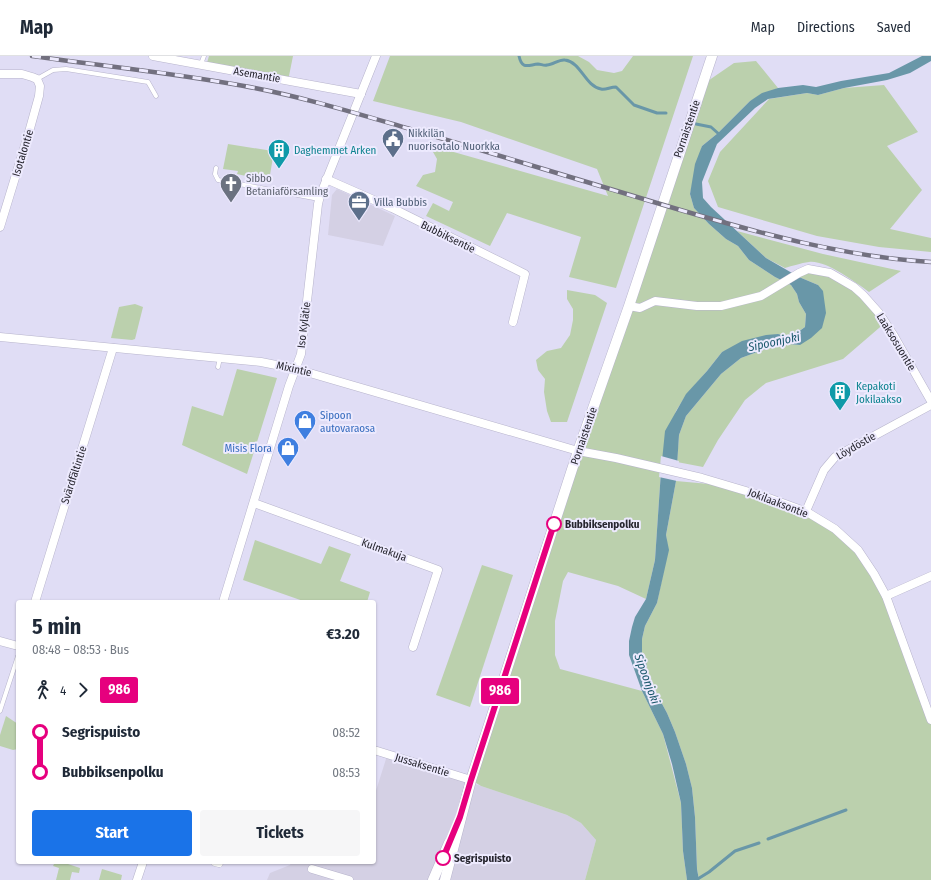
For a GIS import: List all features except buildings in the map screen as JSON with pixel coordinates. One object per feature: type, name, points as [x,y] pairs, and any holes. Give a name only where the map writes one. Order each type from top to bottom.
[{"type":"street","name":"Asemantie","points":[[153,56],[361,94]]},
{"type":"street","name":"Iso Kylätie","points":[[224,600],[300,354],[319,199],[376,56]]},
{"type":"street","name":"Pornaistentie","points":[[445,880],[460,817],[471,780],[578,452],[629,306],[712,56]]},
{"type":"street","points":[[0,74],[22,74],[37,79]]},
{"type":"street","name":"Isotalontie","points":[[0,227],[39,96],[40,86],[37,79]]},
{"type":"street","name":"Bubbiksentie","points":[[326,179],[392,208],[525,274],[513,322]]},
{"type":"street","name":"Laaksosuontie","points":[[629,306],[640,308],[655,301],[697,306],[721,306],[761,296],[799,272],[808,269],[830,272],[864,295],[886,322],[931,401]]},
{"type":"street","name":"Mixintie","points":[[0,337],[261,362],[296,368],[578,452]]},
{"type":"street","name":"Svärdfältintie","points":[[36,600],[113,348]]},
{"type":"street","name":"Löydöstie","points":[[806,512],[824,470],[835,457],[931,404]]},
{"type":"street","name":"Jokilaaksontie","points":[[578,452],[647,465],[702,478],[766,496],[806,512],[835,530],[858,550],[886,596],[931,720]]},
{"type":"street","name":"Kulmakuja","points":[[254,503],[438,570],[413,647]]},
{"type":"street","points":[[886,596],[931,576]]},
{"type":"street","points":[[0,641],[16,645]]},
{"type":"street","name":"Jussaksentie","points":[[376,751],[471,780]]},
{"type":"street","name":"Pornaistentie","points":[[433,880],[460,817]]},
{"type":"street","points":[[138,880],[142,864]]},
{"type":"street","points":[[312,869],[349,880]]},
{"type":"lane","points":[[201,65],[204,56]]},
{"type":"lane","points":[[37,79],[53,70],[66,69],[148,82],[156,96]]},
{"type":"lane","points":[[216,168],[215,174],[218,180],[319,199]]},
{"type":"lane","points":[[218,367],[220,358]]},
{"type":"lane","points":[[0,711],[16,662]]},
{"type":"lane","points":[[0,692],[6,694]]},
{"type":"shaded area","points":[[337,189],[395,216],[383,246],[328,235],[332,195]]},
{"type":"shaded area","points":[[389,755],[567,815],[581,823],[596,840],[585,880],[267,880],[270,873],[290,864],[376,864],[376,791],[386,759]]},
{"type":"green space","points":[[209,56],[293,56],[288,81],[206,66]]},
{"type":"green space","points":[[390,56],[578,56],[589,62],[597,70],[614,73],[622,71],[633,56],[693,56],[616,288],[569,277],[581,237],[507,213],[490,246],[426,216],[433,203],[449,211],[453,202],[416,186],[423,175],[435,172],[437,159],[429,145],[608,196],[597,169],[461,122],[373,101]]},
{"type":"green space","points":[[756,61],[778,88],[750,101],[718,133],[702,146],[690,194],[694,208],[709,224],[726,239],[738,246],[749,260],[775,277],[791,285],[806,314],[805,327],[792,334],[778,334],[722,352],[686,395],[676,411],[661,471],[655,560],[646,599],[618,586],[568,572],[563,581],[555,621],[555,655],[560,669],[642,691],[663,734],[681,803],[683,851],[687,880],[585,880],[596,840],[581,823],[567,815],[481,786],[471,780],[702,85],[734,63]]},
{"type":"green space","points":[[884,85],[918,132],[887,146],[922,190],[890,229],[931,238],[931,252],[879,247],[817,236],[718,207],[708,181],[720,152],[769,99],[807,93],[818,95],[844,88]]},
{"type":"green space","points":[[228,144],[285,153],[284,159],[273,157],[269,181],[237,174],[238,171],[223,169]]},
{"type":"green space","points":[[737,231],[823,254],[901,271],[869,292],[840,272],[824,264],[809,262],[785,268],[766,258]]},
{"type":"green space","points":[[808,269],[842,278],[886,322],[843,359],[766,383],[745,400],[718,440],[703,467],[677,462],[679,435],[686,416],[721,374],[741,358],[768,348],[789,344],[800,345],[818,285],[799,277]]},
{"type":"green space","points":[[567,290],[595,295],[607,303],[567,422],[551,422],[547,411],[544,392],[545,379],[538,370],[536,360],[547,351],[561,348],[570,335],[573,320],[573,309],[567,299]]},
{"type":"green space","points":[[135,304],[143,307],[135,339],[111,338],[119,307]]},
{"type":"green space","points":[[237,369],[277,378],[247,474],[182,445],[192,406],[223,416]]},
{"type":"green space","points":[[676,481],[731,486],[766,497],[835,529],[874,574],[931,720],[931,880],[699,880],[692,788],[686,764],[667,713],[654,689],[647,671],[646,661],[642,653],[642,639],[645,626],[657,603],[668,550],[666,535]]},
{"type":"green space","points":[[255,540],[321,564],[329,546],[351,554],[340,581],[370,592],[368,600],[300,600],[243,580]]},
{"type":"green space","points":[[482,565],[513,575],[470,707],[436,695]]},
{"type":"green space","points":[[6,716],[16,723],[16,749],[13,750],[0,746],[0,735]]},
{"type":"green space","points":[[54,864],[68,864],[80,868],[79,873],[72,872],[70,880],[56,880],[59,868],[53,866]]},
{"type":"green space","points":[[102,869],[122,875],[121,880],[99,880]]},
{"type":"water","name":"Sipoonjoki","points":[[922,56],[931,56],[931,61],[910,73],[887,80],[844,88],[818,95],[807,93],[768,99],[755,108],[717,144],[702,182],[703,198],[766,258],[799,277],[818,285],[823,291],[826,313],[822,328],[800,345],[789,344],[768,348],[741,358],[721,374],[686,416],[679,435],[676,481],[666,535],[669,550],[657,603],[645,626],[642,639],[642,653],[646,661],[647,671],[654,689],[675,732],[686,764],[692,788],[699,880],[687,880],[683,851],[681,803],[672,764],[663,734],[642,691],[629,655],[629,641],[632,627],[635,617],[646,599],[655,560],[665,431],[686,394],[722,352],[742,341],[766,335],[778,334],[786,336],[798,332],[805,327],[806,314],[791,285],[775,277],[749,260],[738,246],[726,239],[694,208],[690,194],[695,164],[702,146],[718,133],[750,101],[762,93],[778,88],[803,85],[816,87],[889,73]]},
{"type":"pier","points":[[661,456],[679,461],[677,481],[659,477]]},
{"type":"waterway","points":[[519,56],[522,63],[526,66],[538,64],[549,65],[565,60],[575,65],[596,87],[601,89],[616,87],[634,105],[657,113],[666,113]]},
{"type":"waterway","points":[[696,124],[711,127],[720,135]]},
{"type":"waterway","points":[[768,839],[846,810]]},
{"type":"waterway","points":[[696,880],[709,872],[735,851],[759,843]]},
{"type":"railway","points":[[32,56],[191,77],[286,95],[369,117],[739,227],[802,243],[834,249],[867,255],[931,262]]},
{"type":"bus line","name":"986","points":[[443,858],[460,817],[554,524]]},
{"type":"place","name":"Nikkilän nuorisotalo Nuorkka","points":[[393,158]]},
{"type":"place","name":"Daghemmet Arken","points":[[279,170]]},
{"type":"place","name":"Sibbo Betaniaförsamling","points":[[231,204]]},
{"type":"place","name":"Villa Bubbis","points":[[359,222]]},
{"type":"place","name":"Kepakoti Jokilaakso","points":[[840,412]]},
{"type":"place","name":"Sipoon autovaraosa","points":[[305,440]]},
{"type":"place","name":"Misis Flora","points":[[288,468]]},
{"type":"place","name":"Bubbiksenpolku","points":[[554,524]]},
{"type":"place","name":"Segrispuisto","points":[[443,858]]}]
